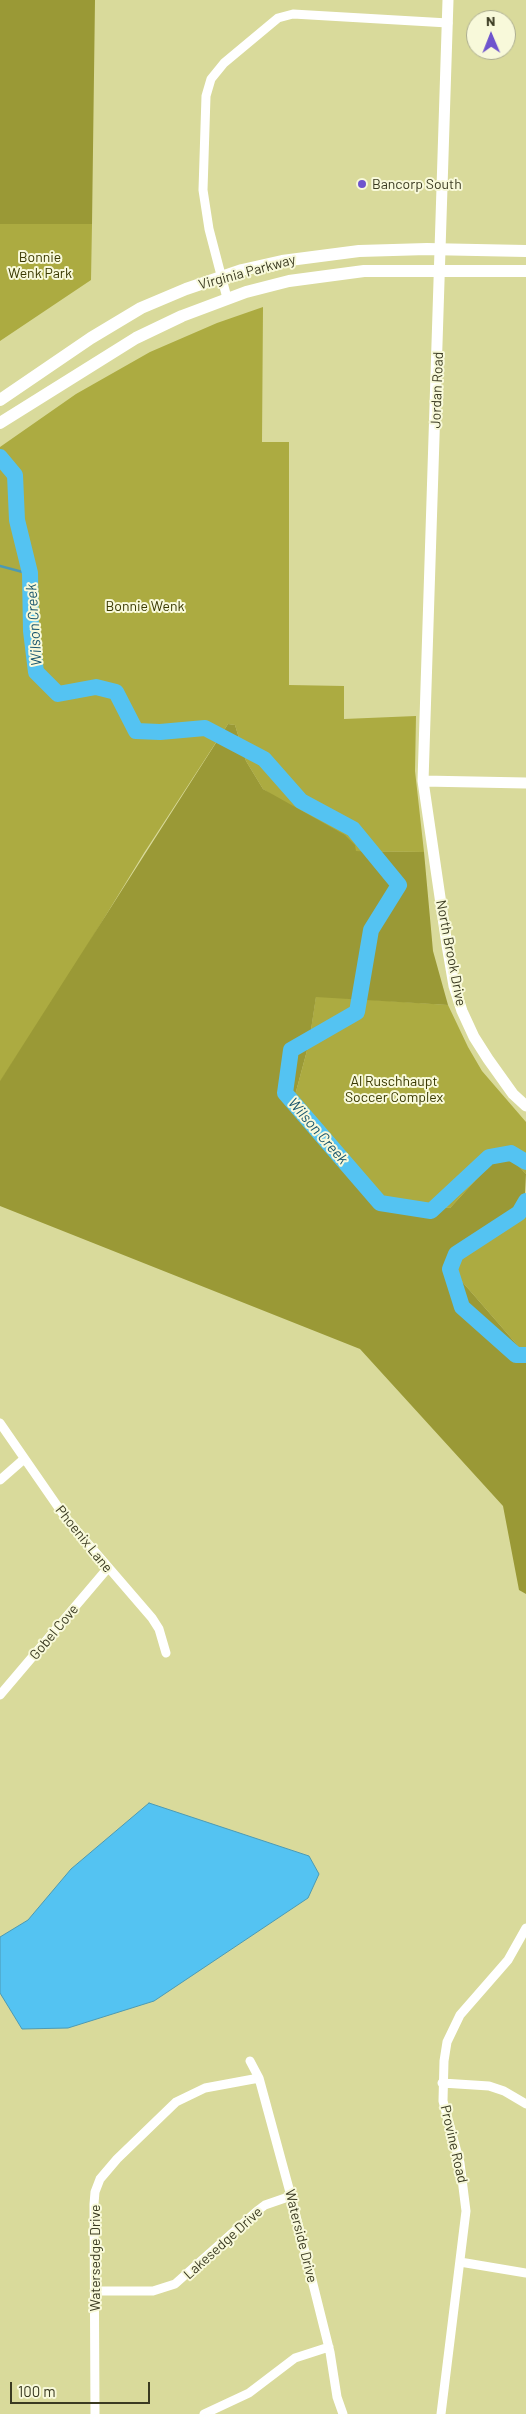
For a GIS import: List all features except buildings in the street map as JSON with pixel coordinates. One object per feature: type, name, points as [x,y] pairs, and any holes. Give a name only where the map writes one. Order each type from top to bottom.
[{"type":"main road","name":"Virginia Parkway","points":[[0,400],[91,338],[141,308],[220,277],[259,266],[324,254],[375,250],[442,249],[526,251]]},
{"type":"main road","name":"Virginia Parkway","points":[[0,423],[53,388],[136,338],[182,316],[227,298],[289,281],[343,273],[441,270],[526,271]]},
{"type":"street","name":"Jordan Road","points":[[423,781],[442,249],[448,0]]},
{"type":"street","points":[[227,298],[208,229],[203,190],[206,96],[211,80],[224,63],[278,18],[293,14],[448,22]]},
{"type":"street","points":[[423,781],[526,783]]},
{"type":"street","name":"North Brook Drive","points":[[423,781],[454,986],[462,1011],[474,1038],[513,1094],[526,1106]]},
{"type":"street","name":"Phoenix Lane","points":[[0,1423],[65,1517],[152,1618],[159,1628],[166,1653]]},
{"type":"street","points":[[0,1480],[24,1459]]},
{"type":"street","name":"Gobel Cove","points":[[0,1695],[107,1568]]},
{"type":"street","name":"Provine Road","points":[[441,2414],[466,2198],[460,2163],[447,2119],[442,2083],[444,2061],[452,2030],[469,2003],[508,1960],[526,1928]]},
{"type":"street","name":"Waterside Drive","points":[[250,2061],[259,2078],[291,2196],[328,2347],[337,2397],[343,2414]]},
{"type":"street","name":"Watersedge Drive","points":[[95,2414],[94,2198],[100,2180],[105,2171],[176,2102],[205,2088],[259,2078]]},
{"type":"street","points":[[442,2083],[474,2083],[489,2086],[504,2091],[526,2104]]},
{"type":"street","name":"Lakesedge Drive","points":[[95,2291],[152,2290],[175,2284],[265,2205],[291,2196]]},
{"type":"street","points":[[460,2262],[526,2273]]},
{"type":"street","points":[[204,2414],[219,2411],[249,2393],[295,2358],[328,2347]]},
{"type":"green space","name":"Bonnie Wenk Park","points":[[0,224],[92,224],[91,280],[0,341]]},
{"type":"green space","name":"Bonnie Wenk","points":[[263,307],[262,442],[289,442],[289,685],[344,686],[344,719],[416,716],[415,771],[424,852],[356,851],[263,789],[246,761],[235,725],[228,724],[144,853],[73,969],[0,1082],[0,447],[76,394],[150,352],[217,323]]},
{"type":"green space","name":"Al Ruschhaupt Soccer Complex","points":[[316,996],[448,1005],[482,1071],[526,1122],[526,1174],[513,1160],[495,1159],[450,1208],[393,1201],[368,1188],[349,1173],[332,1145],[294,1099],[309,1043]]},
{"type":"green space","points":[[526,1193],[526,1355],[452,1270],[460,1252],[524,1212]]},
{"type":"shaded area","points":[[0,0],[95,0],[92,224],[0,224]]},
{"type":"shaded area","points":[[228,724],[235,725],[246,761],[263,789],[345,835],[355,845],[356,851],[424,852],[433,951],[448,1005],[316,997],[309,1043],[294,1099],[332,1145],[349,1173],[368,1188],[393,1201],[450,1208],[495,1159],[513,1160],[526,1174],[524,1212],[460,1252],[452,1270],[526,1355],[526,1594],[519,1590],[503,1506],[360,1349],[0,1206],[0,1081]]},
{"type":"water","points":[[149,1803],[309,1856],[319,1874],[308,1898],[154,2001],[68,2028],[22,2029],[0,1993],[0,1937],[28,1920],[71,1869]]},
{"type":"waterway","name":"Wilson Creek","points":[[0,457],[15,475],[17,520],[30,573],[31,631],[36,672],[58,694],[96,687],[116,692],[136,731],[160,732],[205,728],[264,759],[301,801],[353,829],[399,885],[371,930],[357,1012],[291,1050],[285,1093],[380,1203],[431,1211],[489,1157],[511,1153],[526,1162]]},
{"type":"waterway","points":[[0,566],[30,574]]},
{"type":"waterway","name":"Wilson Creek","points":[[526,1201],[519,1213],[456,1254],[450,1269],[462,1307],[516,1355],[526,1355]]},
{"type":"place","name":"Bancorp South","points":[[362,184]]}]
